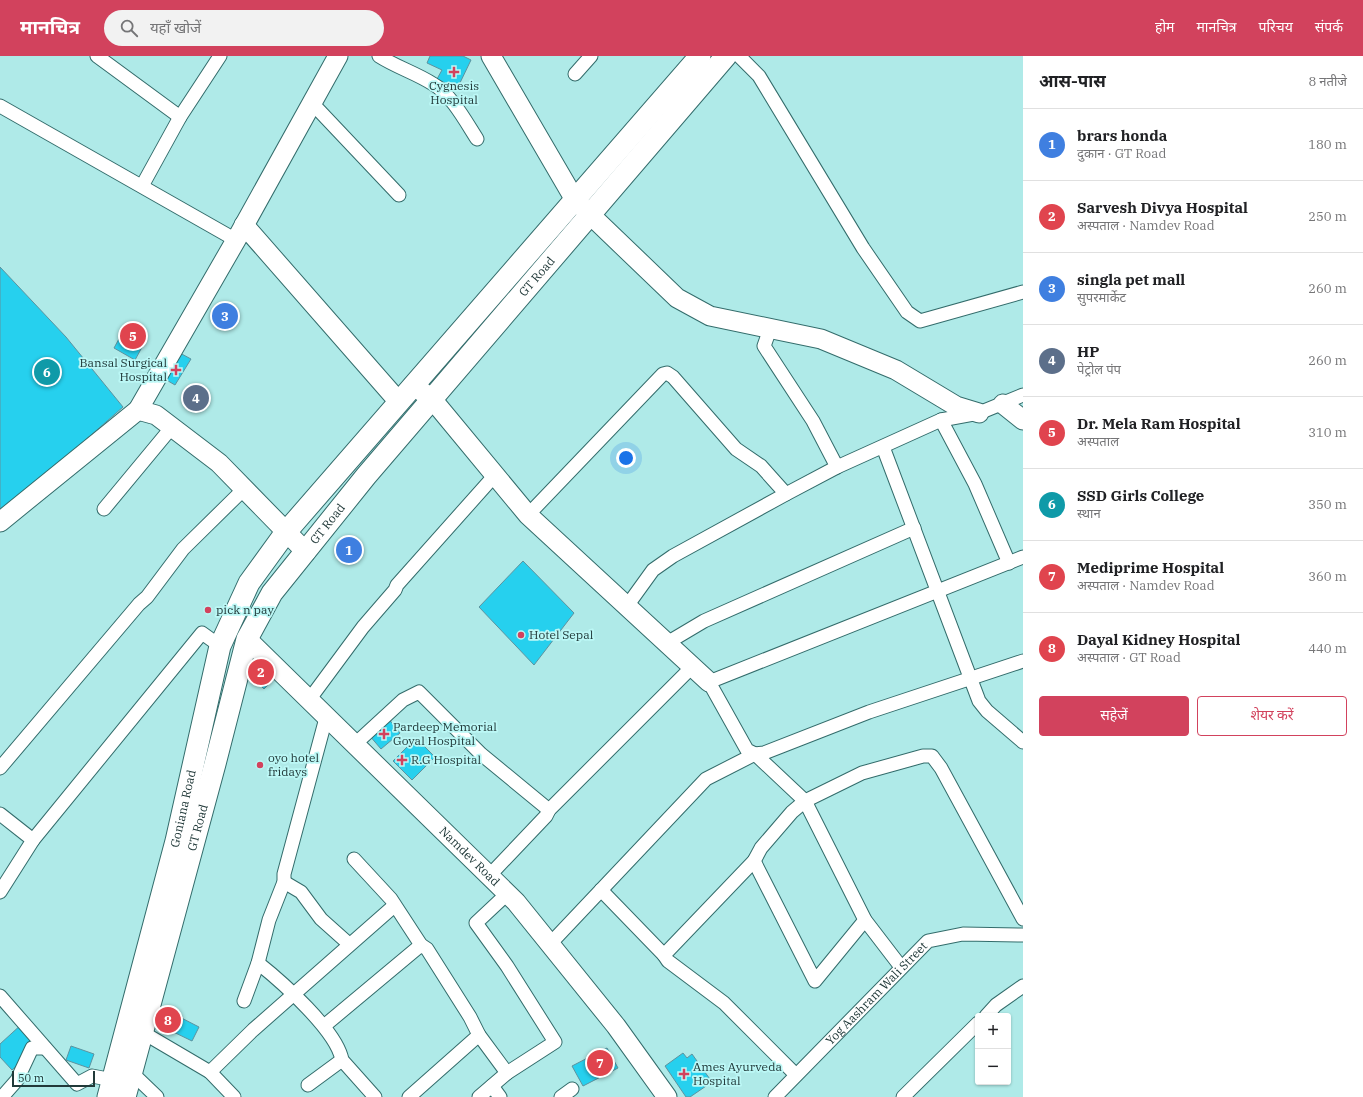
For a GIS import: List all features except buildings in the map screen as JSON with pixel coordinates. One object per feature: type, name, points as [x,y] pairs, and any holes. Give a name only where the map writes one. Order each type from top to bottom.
[{"type":"main road","name":"GT Road","points":[[286,532],[700,56]]},
{"type":"main road","name":"GT Road","points":[[125,1097],[132,1072],[134,1031],[215,764],[246,639],[272,593],[366,476],[726,56]]},
{"type":"main road","name":"Goniana Road","points":[[110,1089],[134,1031],[220,646],[249,583],[286,532]]},
{"type":"street","points":[[97,56],[180,117]]},
{"type":"street","points":[[142,186],[180,117],[220,56]]},
{"type":"street","points":[[0,522],[138,410],[240,232],[338,56]]},
{"type":"street","points":[[379,56],[396,67],[435,84],[452,102],[477,139]]},
{"type":"street","points":[[491,56],[575,200],[677,298],[710,316],[821,339],[896,370],[956,406],[979,413]]},
{"type":"street","points":[[575,74],[591,56]]},
{"type":"street","points":[[739,56],[759,76],[863,248],[907,312],[920,321],[1023,292]]},
{"type":"street","points":[[312,103],[399,195]]},
{"type":"street","points":[[0,106],[142,186],[240,232],[399,402]]},
{"type":"street","points":[[770,329],[764,346],[813,421],[837,467]]},
{"type":"street","points":[[528,515],[663,374],[667,373],[673,377],[736,449],[761,466],[786,494]]},
{"type":"street","points":[[413,385],[432,399],[528,515],[709,682],[747,750],[755,754],[805,801],[865,920],[902,967]]},
{"type":"street","points":[[626,606],[653,570],[673,556],[786,494],[837,467],[941,420],[979,413],[1023,395]]},
{"type":"street","points":[[1003,404],[1023,420]]},
{"type":"street","points":[[138,410],[156,415],[219,463],[306,552]]},
{"type":"street","points":[[941,420],[974,484],[1009,563]]},
{"type":"street","points":[[104,509],[172,427]]},
{"type":"street","points":[[882,447],[970,678],[983,707],[1023,742]]},
{"type":"street","points":[[309,700],[363,627],[395,590],[397,584],[495,475]]},
{"type":"street","points":[[0,768],[139,604],[147,597],[183,549],[244,489]]},
{"type":"street","points":[[667,644],[704,621],[914,528]]},
{"type":"street","points":[[709,682],[1023,557]]},
{"type":"street","points":[[0,892],[33,840],[202,633],[220,646]]},
{"type":"street","name":"Namdev Road","points":[[246,639],[508,893],[616,1026],[666,1097]]},
{"type":"street","points":[[550,944],[706,779],[755,754],[764,753],[869,712],[1023,660]]},
{"type":"street","points":[[489,876],[546,816],[549,810],[692,666]]},
{"type":"street","points":[[354,745],[403,700],[419,692],[481,754],[549,810]]},
{"type":"street","points":[[244,1001],[258,963],[268,920],[284,882],[284,874],[326,718]]},
{"type":"street","points":[[664,954],[754,861],[761,848],[792,812],[805,801],[862,773],[923,756],[932,756],[941,768],[1023,919]]},
{"type":"street","points":[[0,814],[33,840]]},
{"type":"street","points":[[354,859],[391,900],[421,945],[427,949],[462,1004],[479,1035],[507,1073]]},
{"type":"street","points":[[754,861],[815,981],[865,920]]},
{"type":"street","points":[[284,882],[301,892],[321,919],[349,944]]},
{"type":"street","points":[[601,890],[664,954],[668,960],[724,1003],[796,1075]]},
{"type":"street","points":[[479,1097],[507,1073],[555,1042],[507,966],[476,922],[508,893]]},
{"type":"street","points":[[210,1072],[253,1030],[394,906]]},
{"type":"street","name":"Yog Aashram Wali Street","points":[[774,1097],[928,940],[963,934],[1023,935]]},
{"type":"street","points":[[324,1026],[421,945]]},
{"type":"street","points":[[258,963],[282,983],[324,1026],[340,1052],[342,1060],[375,1097]]},
{"type":"street","points":[[989,1013],[996,1005],[1023,986]]},
{"type":"street","points":[[0,996],[77,1084],[92,1076],[110,1089]]},
{"type":"street","points":[[903,1097],[975,1026]]},
{"type":"street","points":[[134,1031],[210,1072],[234,1097]]},
{"type":"street","points":[[409,1097],[479,1035]]},
{"type":"street","points":[[2,1097],[17,1080],[32,1048],[45,1048]]},
{"type":"street","points":[[308,1085],[342,1060]]},
{"type":"street","points":[[132,1072],[157,1097]]},
{"type":"street","points":[[492,1086],[500,1097]]},
{"type":"street","points":[[561,1097],[572,1088]]},
{"type":"place","name":"Cygnesis Hospital","points":[[454,72]]},
{"type":"place","name":"singla pet mall","points":[[225,316]]},
{"type":"place","name":"Dr. Mela Ram Hospital","points":[[133,336]]},
{"type":"place","name":"Bansal Surgical Hospital","points":[[176,370]]},
{"type":"place","name":"SSD Girls College","points":[[47,372]]},
{"type":"place","name":"HP","points":[[196,398]]},
{"type":"place","name":"brars honda","points":[[349,550]]},
{"type":"place","name":"pick n pay","points":[[208,610]]},
{"type":"place","name":"Hotel Sepal","points":[[521,635]]},
{"type":"place","name":"Sarvesh Divya Hospital","points":[[261,672]]},
{"type":"place","name":"Pardeep Memorial Goyal Hospital","points":[[384,734]]},
{"type":"place","name":"R.G Hospital","points":[[402,760]]},
{"type":"place","name":"oyo hotel fridays","points":[[260,765]]},
{"type":"place","name":"Dayal Kidney Hospital","points":[[168,1020]]},
{"type":"place","name":"Mediprime Hospital","points":[[600,1063]]},
{"type":"place","name":"Ames Ayurveda Hospital","points":[[684,1074]]}]
